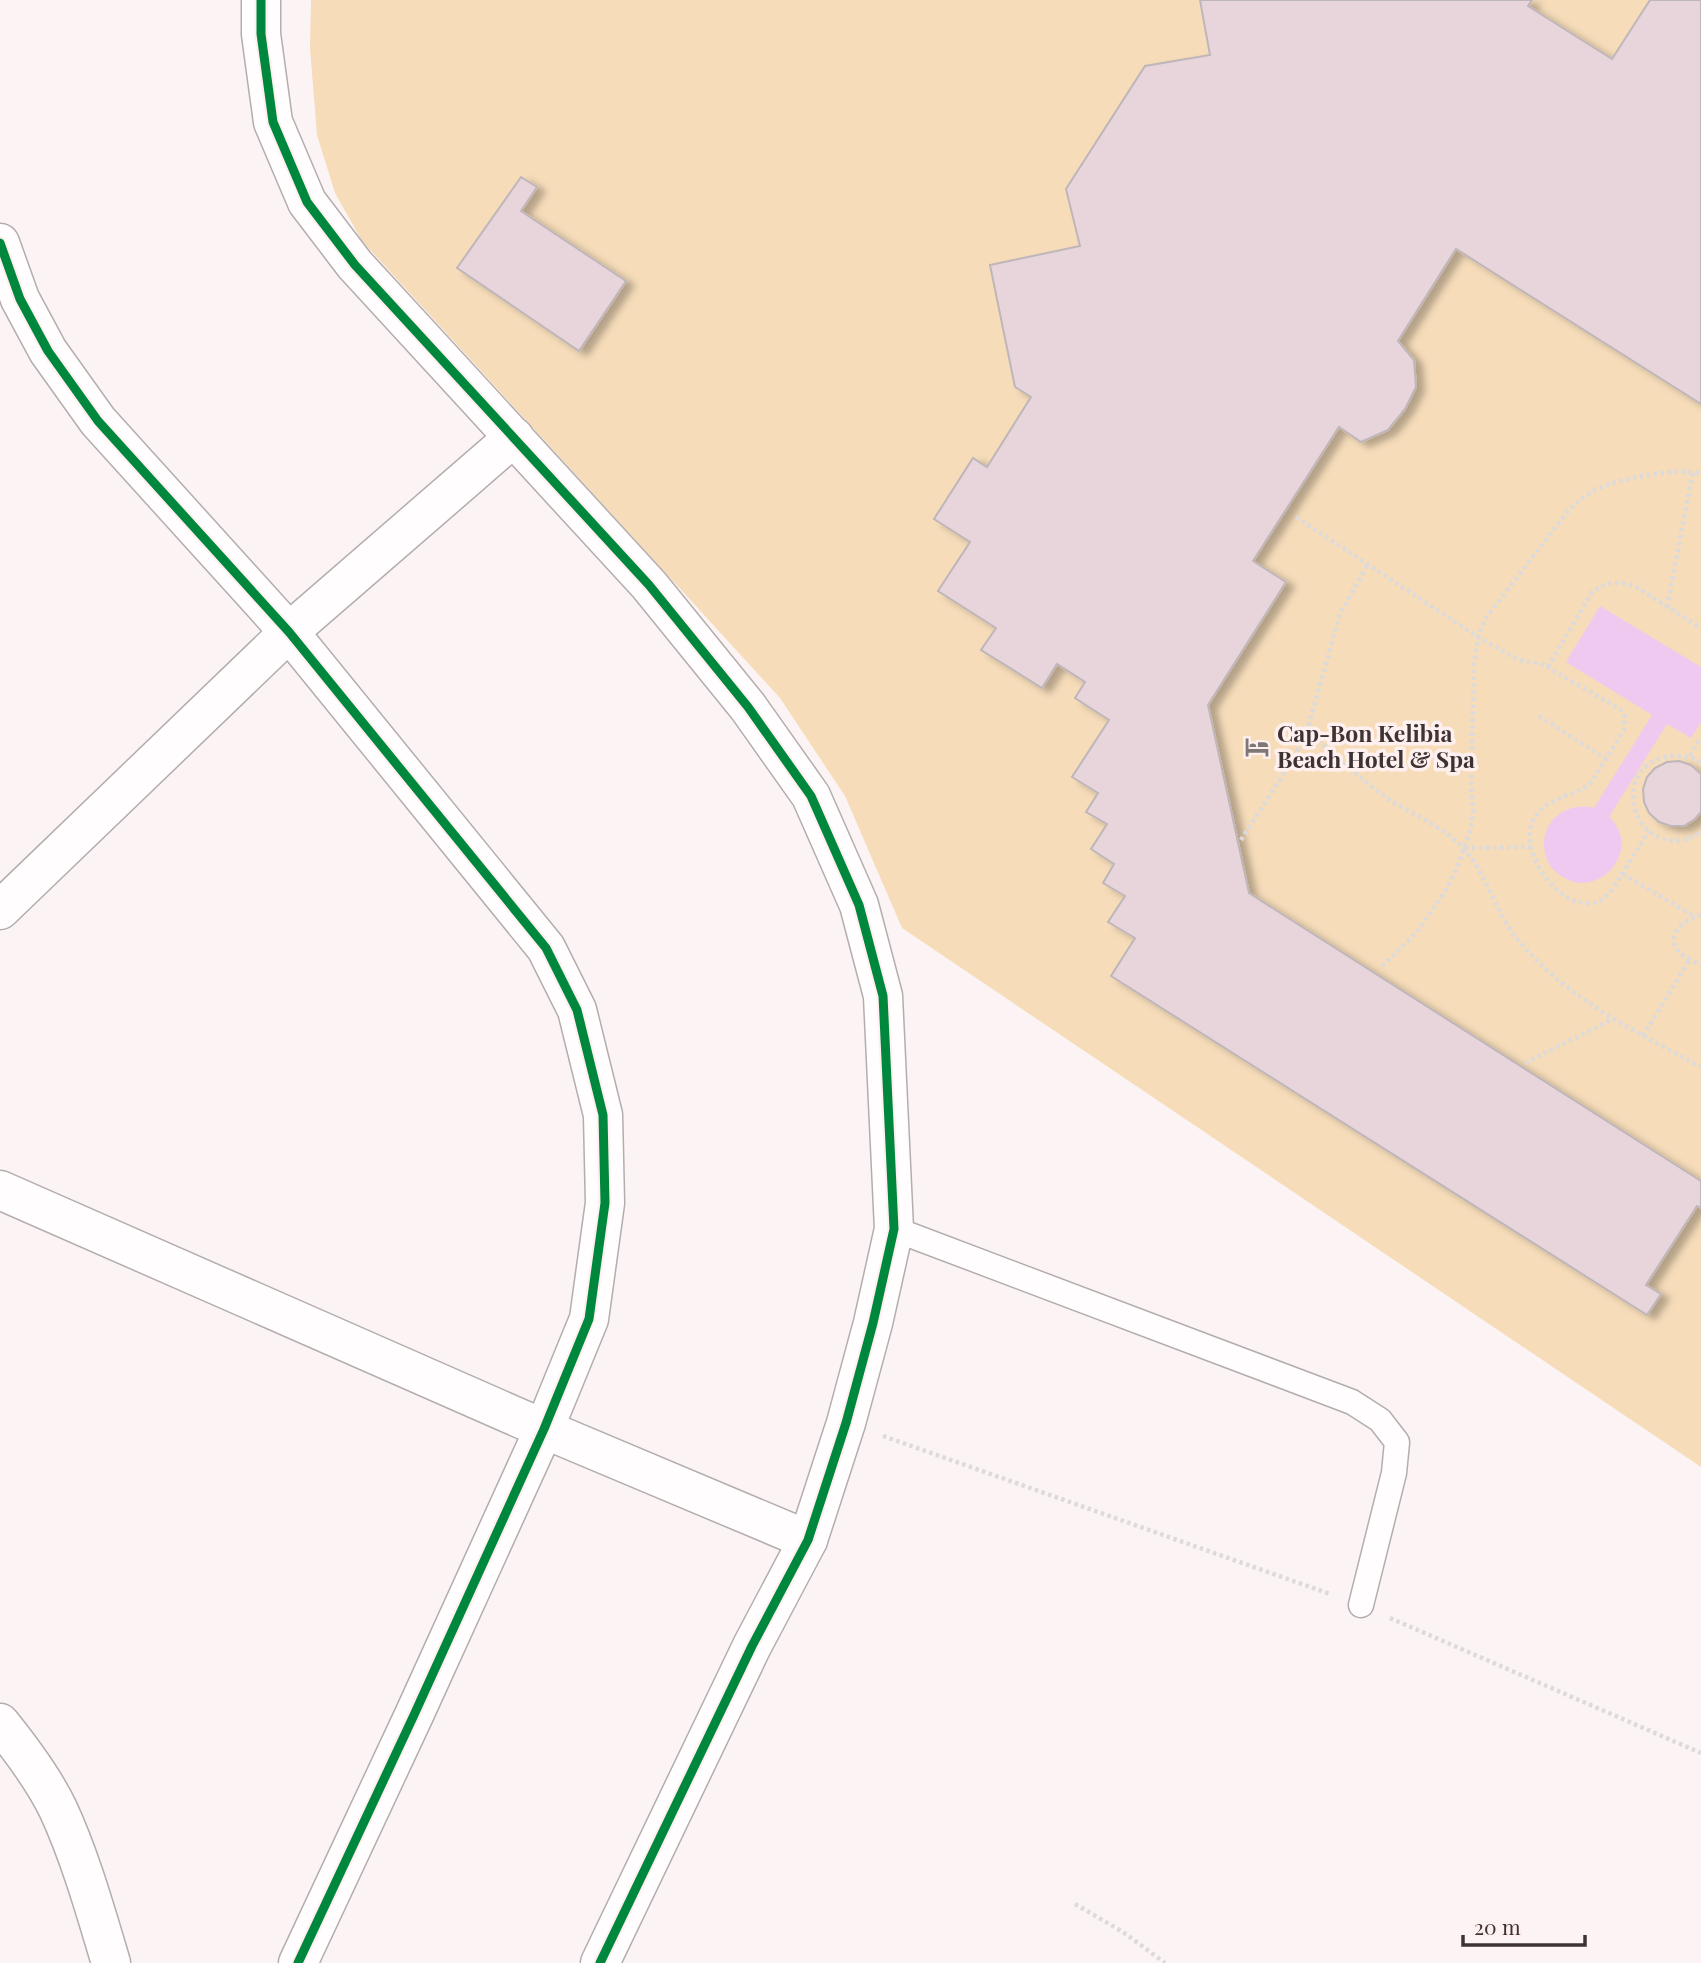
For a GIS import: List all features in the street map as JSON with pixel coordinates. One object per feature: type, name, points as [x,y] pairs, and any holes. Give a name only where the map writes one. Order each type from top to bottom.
[{"type":"street","points":[[261,0],[261,34],[273,122],[307,202],[355,265],[649,585],[748,707],[811,796],[859,905],[883,996],[894,1229],[873,1323],[846,1423],[808,1540],[752,1646],[600,1963]]},
{"type":"street","points":[[0,243],[20,299],[48,351],[98,421],[289,632],[546,948],[577,1010],[603,1115],[605,1203],[589,1319],[544,1429],[298,1963]]},
{"type":"street","points":[[0,910],[289,632],[514,437]]},
{"type":"street","points":[[0,1189],[544,1429],[808,1540]]},
{"type":"street","points":[[0,1723],[25,1755],[57,1807],[83,1874],[111,1963]]},
{"type":"lane","points":[[894,1229],[1352,1402],[1380,1420],[1397,1442],[1394,1473],[1361,1605]]},
{"type":"path","points":[[1382,966],[1416,932],[1444,892],[1471,829],[1474,664],[1478,637],[1485,619],[1568,511],[1584,497],[1613,484],[1671,471],[1693,471],[1701,474]]},
{"type":"path","points":[[1667,607],[1693,471]]},
{"type":"path","points":[[1296,517],[1478,637],[1518,660],[1548,667],[1614,705],[1625,716],[1624,730],[1586,788],[1560,796],[1539,811],[1532,822],[1530,847],[1536,863],[1556,889],[1580,902],[1601,900],[1611,893],[1649,831]]},
{"type":"path","points":[[1241,839],[1293,759],[1307,731],[1340,614],[1368,564]]},
{"type":"path","points":[[1548,667],[1592,592],[1613,582],[1625,582],[1636,587],[1701,628]]},
{"type":"path","points":[[1539,716],[1606,760]]},
{"type":"path","points":[[1307,731],[1385,797],[1441,830],[1464,848],[1496,907],[1522,943],[1555,977],[1613,1020],[1701,1067]]},
{"type":"path","points":[[1690,756],[1701,737]]},
{"type":"path","points":[[1701,762],[1690,756],[1663,756],[1642,771],[1635,783],[1633,796],[1640,822],[1661,838],[1675,841],[1688,839],[1701,832]]},
{"type":"path","points":[[1464,848],[1530,847]]},
{"type":"path","points":[[1623,874],[1695,917]]},
{"type":"path","points":[[1701,915],[1683,922],[1674,937],[1681,953],[1701,965]]},
{"type":"path","points":[[1643,1036],[1690,959]]},
{"type":"path","points":[[1525,1063],[1613,1020]]},
{"type":"path","points":[[846,1423],[1361,1605],[1701,1754]]},
{"type":"path","points":[[1075,1904],[1123,1932],[1165,1963]]},
{"type":"shaded area","name":"Cap-Bon Kelibia Beach Hotel & Spa","points":[[311,0],[1701,0],[1701,1467],[902,928],[845,796],[780,698],[362,241],[335,193],[317,135],[310,48]]},
{"type":"shaded area","points":[[1600,606],[1701,667],[1701,722],[1691,738],[1667,724],[1609,817],[1619,830],[1622,845],[1618,858],[1610,870],[1599,879],[1585,883],[1570,881],[1555,871],[1548,862],[1544,842],[1549,825],[1569,809],[1594,808],[1652,715],[1566,662]]},
{"type":"building","points":[[1200,0],[1532,0],[1528,6],[1612,59],[1650,0],[1701,0],[1701,404],[1456,249],[1398,341],[1414,360],[1416,387],[1405,409],[1388,430],[1361,442],[1339,427],[1253,561],[1286,582],[1208,705],[1249,893],[1701,1181],[1701,1208],[1697,1206],[1646,1285],[1661,1294],[1647,1315],[1111,976],[1135,938],[1108,922],[1125,896],[1103,883],[1114,864],[1091,849],[1107,824],[1086,812],[1098,793],[1072,777],[1109,720],[1075,698],[1085,682],[1057,664],[1042,688],[981,650],[996,628],[938,591],[970,542],[934,519],[973,458],[987,467],[1031,397],[1015,387],[990,265],[1080,246],[1066,189],[1145,66],[1210,55]]},
{"type":"building","points":[[521,177],[537,187],[521,211],[626,281],[579,351],[457,268]]},
{"type":"building","points":[[1679,761],[1691,765],[1701,774],[1701,812],[1684,826],[1671,826],[1659,822],[1649,813],[1644,802],[1643,789],[1647,777],[1655,768],[1667,762]]},
{"type":"cycle path","points":[[261,0],[261,34],[273,122],[307,202],[355,265],[649,585],[748,707],[811,796],[859,905],[883,996],[894,1229],[873,1323],[846,1423],[808,1540],[752,1646],[600,1963]]},
{"type":"cycle path","points":[[0,243],[20,299],[48,351],[98,421],[289,632],[546,948],[577,1010],[603,1115],[605,1203],[589,1319],[544,1429],[298,1963]]},
{"type":"place","name":"Cap-Bon Kelibia Beach Hotel & Spa","points":[[1257,747]]}]
